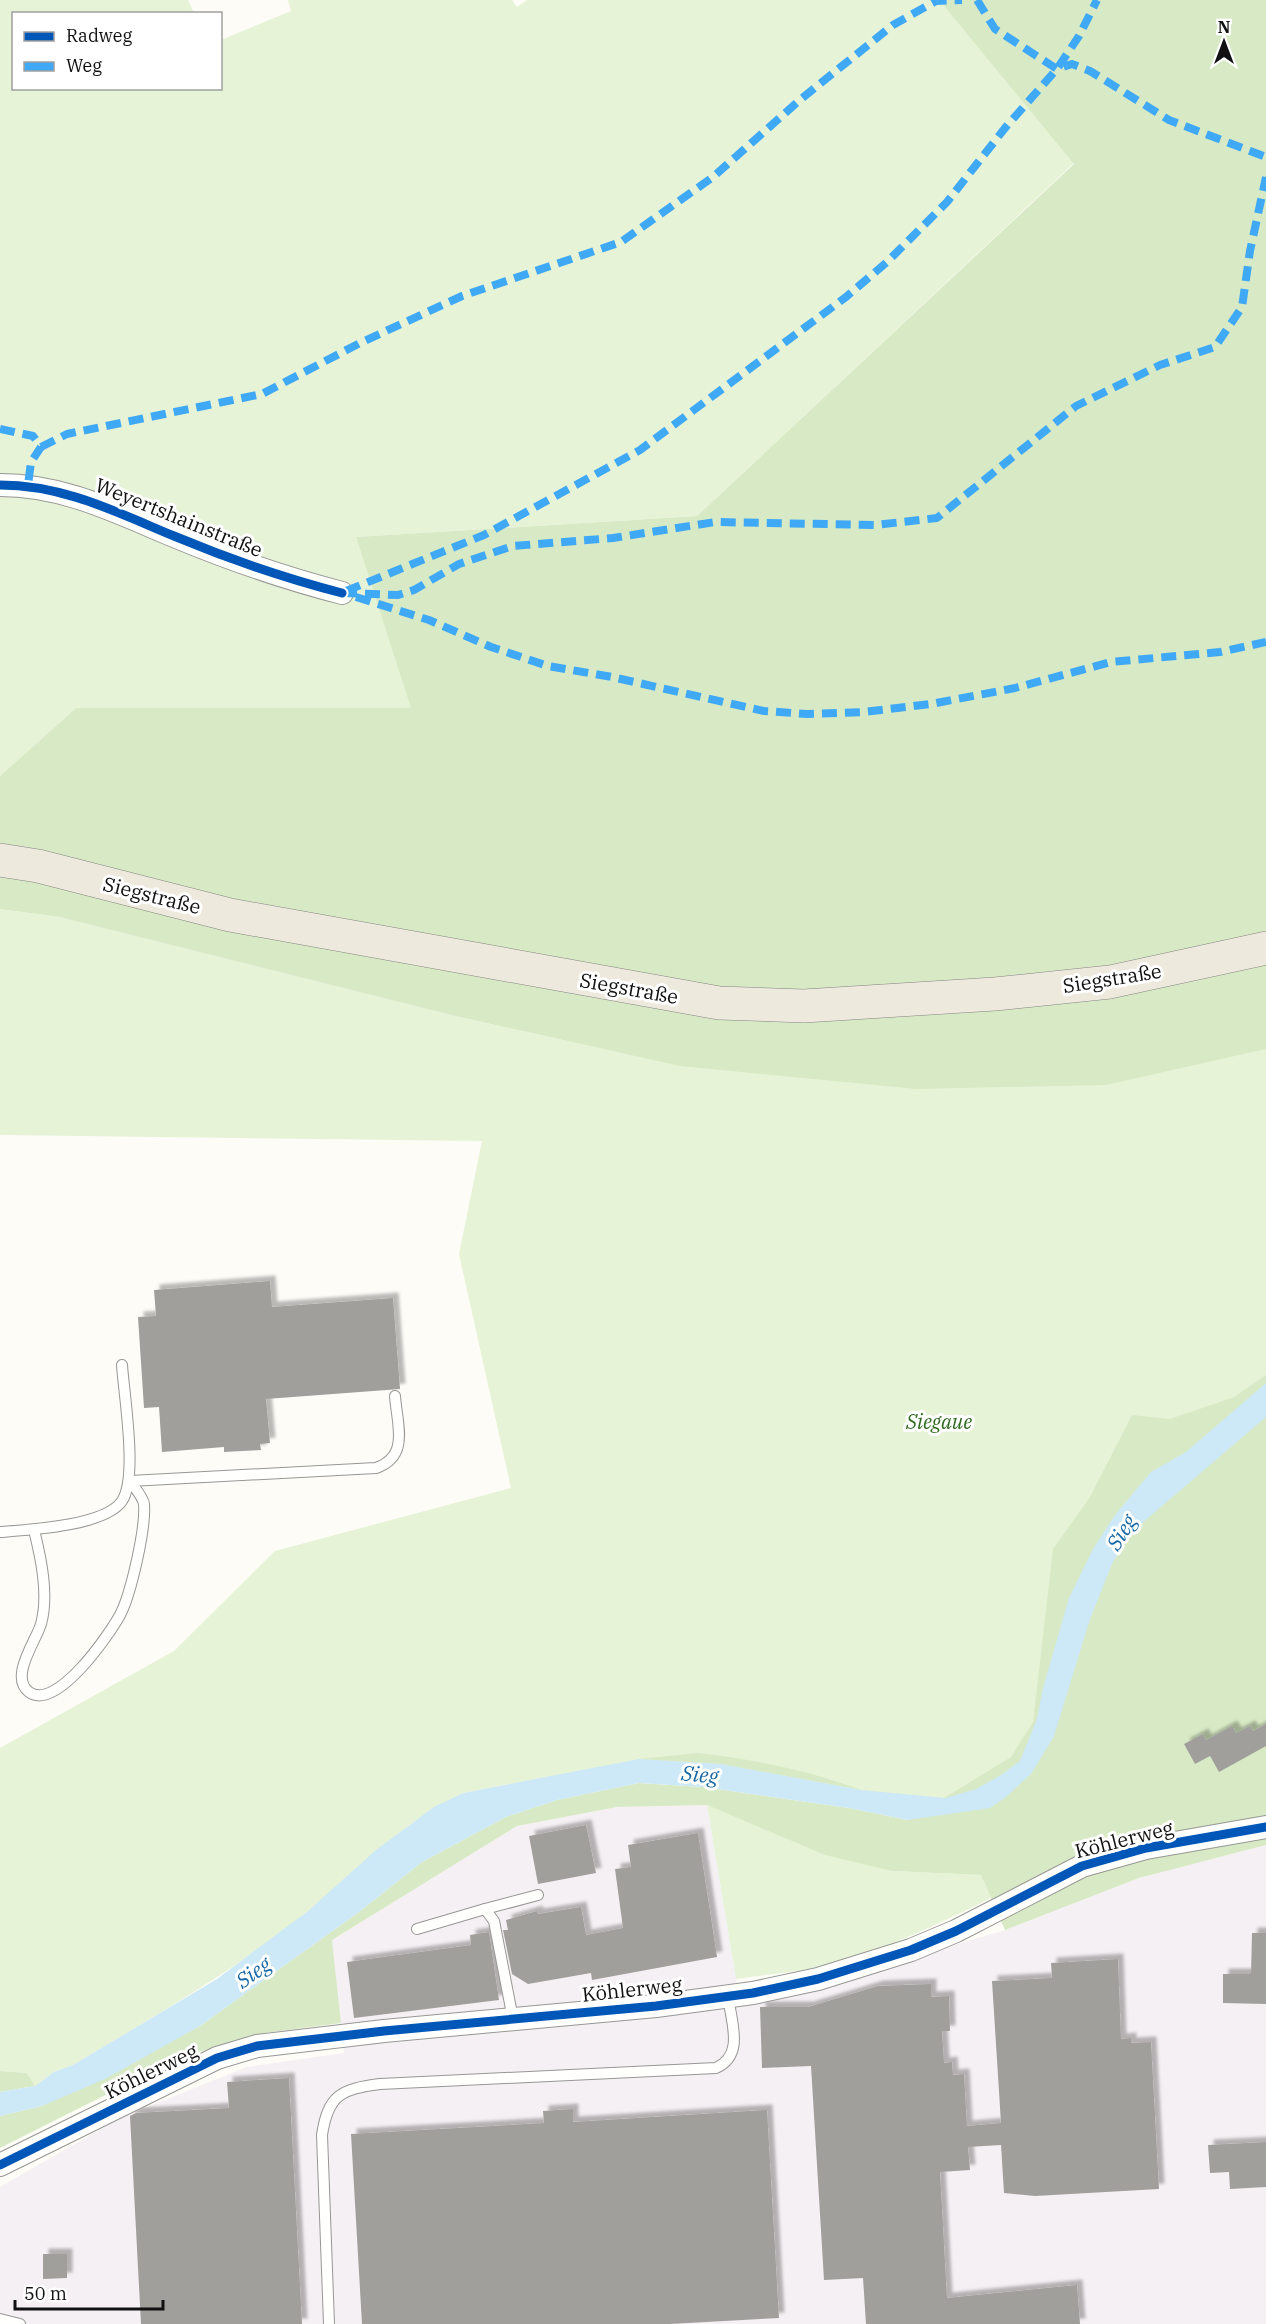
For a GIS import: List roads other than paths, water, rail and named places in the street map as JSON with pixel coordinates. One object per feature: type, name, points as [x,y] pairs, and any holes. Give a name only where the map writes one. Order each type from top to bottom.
[{"type":"main road","name":"Siegstraße","points":[[0,860],[38,866],[242,917],[720,1003],[804,1006],[995,994],[1110,982],[1266,948]]},
{"type":"street","name":"Weyertshainstraße","points":[[0,485],[28,485],[73,494],[241,562],[342,593]]},
{"type":"street","name":"Köhlerweg","points":[[0,2165],[217,2058],[257,2046],[728,1996],[818,1979],[911,1950],[956,1931],[1082,1866],[1146,1848],[1266,1827]]},
{"type":"lane","points":[[0,1532],[65,1527],[97,1516],[121,1502],[130,1481],[122,1365]]},
{"type":"lane","points":[[130,1481],[376,1468],[390,1463],[398,1451],[395,1396]]},
{"type":"lane","points":[[33,1530],[40,1556],[43,1591],[41,1624],[23,1669],[23,1685],[30,1692],[39,1695],[52,1692],[64,1685],[95,1653],[120,1615],[134,1578],[144,1503],[130,1481]]},
{"type":"lane","points":[[417,1929],[538,1895]]},
{"type":"lane","points":[[485,1909],[494,1922],[513,2019]]},
{"type":"lane","points":[[329,2324],[322,2135],[325,2114],[333,2101],[345,2092],[380,2084],[716,2068],[726,2063],[732,2056],[735,2046],[728,1996]]},
{"type":"lane","points":[[0,2319],[20,2324]]},
{"type":"water","name":"Sieg","points":[[1266,1383],[1266,1417],[1128,1535],[1112,1564],[1090,1619],[1054,1736],[1031,1774],[990,1808],[908,1820],[849,1808],[703,1787],[639,1783],[557,1800],[506,1817],[422,1862],[359,1912],[200,2026],[105,2079],[42,2106],[0,2116],[0,2092],[35,2086],[54,2072],[73,2065],[217,1979],[308,1911],[376,1850],[434,1807],[463,1793],[639,1759],[721,1764],[861,1790],[946,1798],[976,1789],[1001,1775],[1020,1761],[1037,1719],[1043,1688],[1069,1598],[1093,1549],[1115,1515],[1151,1472],[1186,1452]]},
{"type":"park label","name":"Siegaue","points":[[939,1421]]}]
